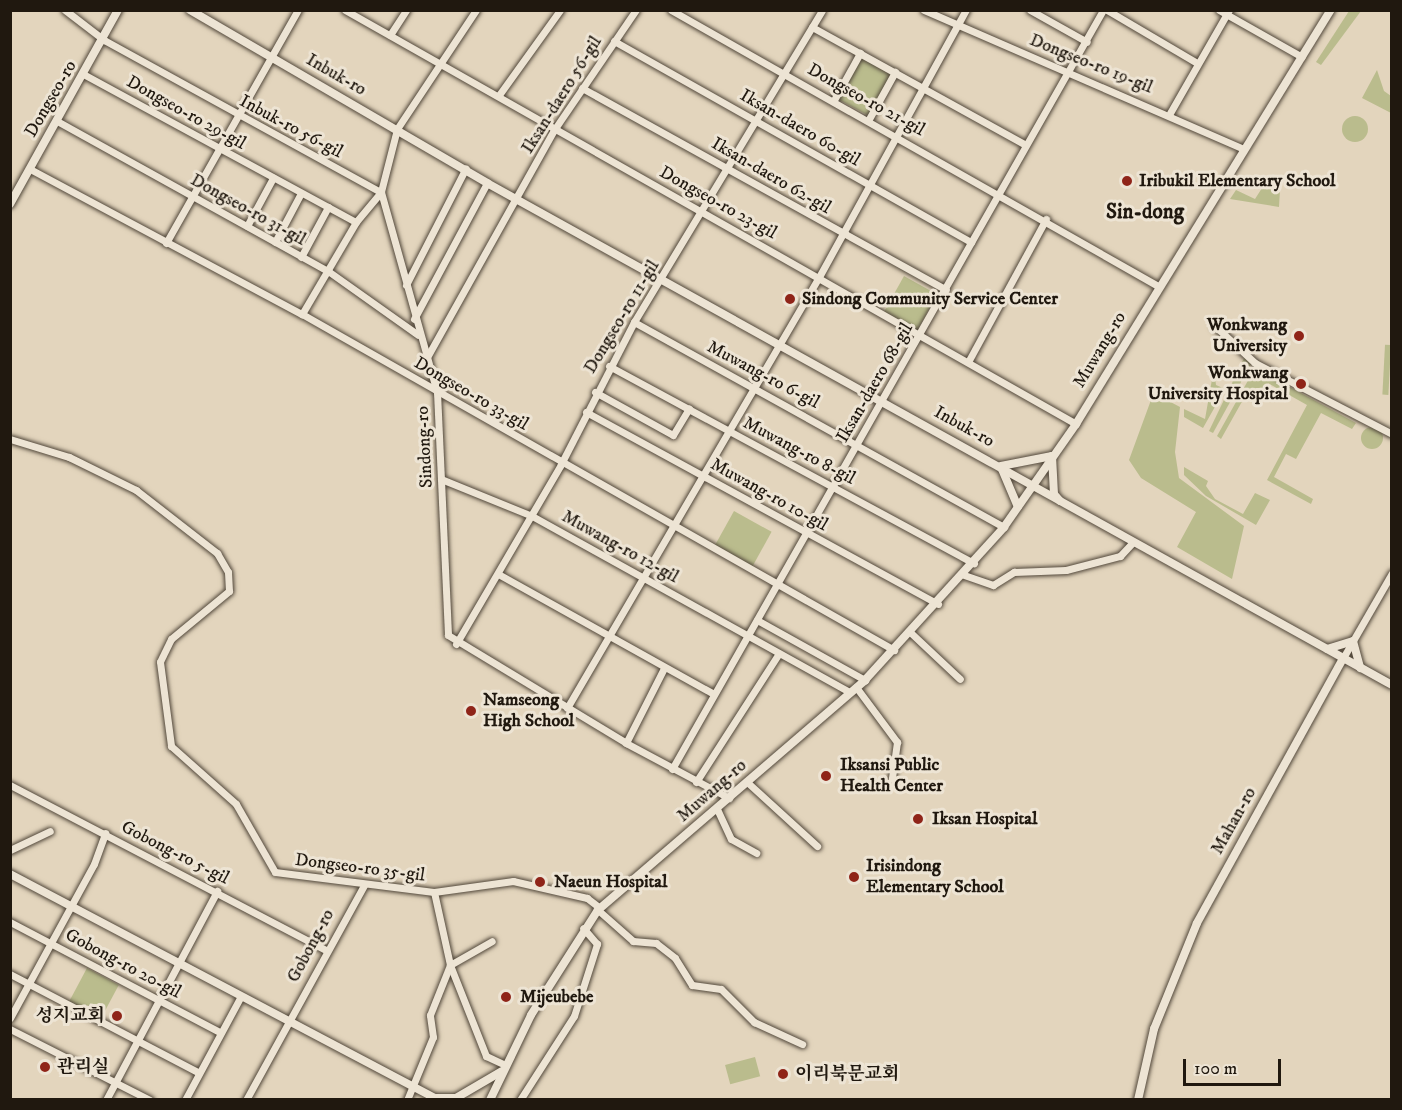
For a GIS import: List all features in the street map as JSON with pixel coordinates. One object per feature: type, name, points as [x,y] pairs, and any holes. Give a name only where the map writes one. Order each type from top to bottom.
[{"type":"street","name":"Inbuk-ro 56-gil","points":[[64,10],[104,40],[238,117],[381,192]]},
{"type":"street","name":"Dongseo-ro","points":[[10,204],[85,75],[118,10]]},
{"type":"street","name":"Inbuk-ro","points":[[190,10],[660,281],[781,344],[1000,466],[1063,505],[1392,685]]},
{"type":"street","points":[[166,243],[298,10]]},
{"type":"street","name":"Dongseo-ro 23-gil","points":[[345,10],[499,95],[554,130],[703,211],[1076,424]]},
{"type":"street","points":[[390,35],[406,10]]},
{"type":"street","name":"Sindong-ro","points":[[456,644],[448,635],[437,392],[418,335],[381,192],[397,129],[438,61],[476,10]]},
{"type":"street","points":[[499,95],[560,10]]},
{"type":"street","name":"Iksan-daero 56-gil","points":[[519,199],[554,130],[636,10]]},
{"type":"street","name":"Dongseo-ro 21-gil","points":[[671,10],[785,71],[1158,285]]},
{"type":"street","name":"Dongseo-ro 11-gil","points":[[456,644],[500,575],[561,464],[609,366],[634,321],[703,211],[822,10]]},
{"type":"street","name":"Dongseo-ro 19-gil","points":[[924,10],[1170,113],[1244,149]]},
{"type":"street","points":[[567,708],[781,344],[966,10]]},
{"type":"street","points":[[1030,10],[1087,42]]},
{"type":"street","points":[[1105,10],[1197,63]]},
{"type":"street","name":"Iksan-daero 68-gil","points":[[672,769],[712,693],[777,588],[806,532],[921,335],[999,192],[1105,10]]},
{"type":"street","points":[[1219,10],[1228,13],[1302,57]]},
{"type":"street","name":"Muwang-ro","points":[[490,1100],[503,1068],[583,928],[599,909],[865,680],[938,604],[1004,527],[1076,424],[1158,285],[1331,10]]},
{"type":"street","points":[[1170,113],[1228,13]]},
{"type":"street","points":[[813,27],[1026,145]]},
{"type":"street","name":"Iksan-daero 60-gil","points":[[614,41],[971,242]]},
{"type":"street","points":[[834,100],[860,52]]},
{"type":"street","points":[[869,119],[896,72]]},
{"type":"street","name":"Dongseo-ro 29-gil","points":[[85,75],[356,222]]},
{"type":"street","name":"Iksan-daero 62-gil","points":[[582,88],[728,168],[843,235],[946,290]]},
{"type":"street","name":"Dongseo-ro 31-gil","points":[[57,120],[328,271],[418,335]]},
{"type":"street","points":[[406,285],[466,168]]},
{"type":"street","name":"Dongseo-ro 33-gil","points":[[30,169],[302,314],[777,588],[894,650]]},
{"type":"street","points":[[247,226],[273,178]]},
{"type":"street","points":[[414,319],[487,183]]},
{"type":"street","points":[[302,314],[356,222],[381,192]]},
{"type":"street","points":[[275,242],[301,193]]},
{"type":"street","points":[[426,359],[519,199]]},
{"type":"street","points":[[302,256],[328,207]]},
{"type":"street","points":[[968,362],[1046,219]]},
{"type":"street","name":"Muwang-ro 6-gil","points":[[634,321],[858,442],[1004,527]]},
{"type":"street","points":[[1215,326],[1255,363],[1392,434]]},
{"type":"street","name":"Muwang-ro 8-gil","points":[[609,366],[974,563]]},
{"type":"street","points":[[596,392],[673,435],[688,408]]},
{"type":"street","name":"Muwang-ro 10-gil","points":[[586,412],[938,604]]},
{"type":"street","name":"Dongseo-ro 35-gil","points":[[10,439],[69,457],[136,490],[217,553],[228,572],[229,591],[171,639],[160,662],[171,746],[236,804],[275,872],[434,892],[513,880],[586,898],[633,941],[656,944],[675,958],[692,985],[721,989],[754,1022],[802,1044]]},
{"type":"street","points":[[1018,507],[1000,466],[1052,456],[1054,494],[1063,505]]},
{"type":"street","name":"Muwang-ro 12-gil","points":[[441,479],[532,516],[779,653],[853,690]]},
{"type":"street","points":[[964,574],[993,585],[1014,572],[1066,570],[1120,556],[1133,542]]},
{"type":"street","name":"Mahan-ro","points":[[1138,1100],[1154,1029],[1197,923],[1392,573]]},
{"type":"street","points":[[500,575],[712,693]]},
{"type":"street","points":[[757,620],[865,680]]},
{"type":"street","points":[[911,633],[960,679]]},
{"type":"street","points":[[1327,649],[1353,641],[1360,668]]},
{"type":"street","points":[[456,644],[672,769],[729,798]]},
{"type":"street","points":[[696,782],[779,653]]},
{"type":"street","points":[[626,743],[664,668]]},
{"type":"street","points":[[853,690],[897,742],[892,779]]},
{"type":"street","points":[[747,782],[817,846]]},
{"type":"street","name":"Gobong-ro 5-gil","points":[[10,785],[217,891],[325,950]]},
{"type":"street","points":[[717,809],[731,839],[756,853]]},
{"type":"street","points":[[10,850],[50,831]]},
{"type":"street","points":[[10,1018],[105,833]]},
{"type":"street","points":[[10,874],[240,998],[437,1099],[456,1098],[503,1068],[486,1056],[450,965],[434,892]]},
{"type":"street","name":"Gobong-ro","points":[[246,1100],[290,1023],[325,950],[364,885]]},
{"type":"street","points":[[106,1100],[217,891]]},
{"type":"street","name":"Gobong-ro 20-gil","points":[[10,922],[221,1033]]},
{"type":"street","points":[[520,1100],[574,1016],[597,944],[583,928]]},
{"type":"street","points":[[407,1100],[410,1084],[433,1037],[430,1015],[450,965],[492,941]]},
{"type":"street","points":[[10,974],[199,1073]]},
{"type":"street","points":[[184,1100],[240,998]]},
{"type":"street","points":[[10,1029],[150,1100]]},
{"type":"green space","points":[[1349,11],[1361,11],[1321,65],[1316,62]]},
{"type":"green space","points":[[861,56],[893,73],[870,116],[838,99]]},
{"type":"green space","points":[[1377,70],[1384,91],[1391,96],[1391,113],[1362,98]]},
{"type":"green space","points":[[1355,116],[1364,120],[1368,129],[1364,138],[1355,142],[1346,138],[1342,129],[1346,120]]},
{"type":"green space","points":[[1269,177],[1280,190],[1279,207],[1230,199],[1236,190],[1255,199]]},
{"type":"green space","points":[[904,276],[937,294],[917,330],[884,312]]},
{"type":"green space","points":[[1385,345],[1391,345],[1388,395],[1382,395]]},
{"type":"green space","points":[[1245,356],[1251,364],[1213,433],[1209,431]]},
{"type":"green space","points":[[1214,368],[1216,385],[1225,389],[1203,428],[1184,417],[1184,409],[1205,419]]},
{"type":"green space","points":[[1255,368],[1356,423],[1352,429],[1321,413],[1296,459],[1286,454],[1274,477],[1313,499],[1311,504],[1267,480],[1307,405],[1268,383],[1256,405],[1244,398],[1221,439],[1217,436]]},
{"type":"green space","points":[[1161,397],[1180,407],[1175,452],[1179,478],[1244,526],[1232,579],[1177,547],[1196,512],[1141,478],[1129,460],[1151,400]]},
{"type":"green space","points":[[1372,427],[1380,430],[1383,438],[1380,446],[1372,449],[1364,446],[1361,438],[1364,430]]},
{"type":"green space","points":[[1184,467],[1208,481],[1206,486],[1215,499],[1243,514],[1255,493],[1270,500],[1256,525],[1206,496],[1184,475]]},
{"type":"green space","points":[[734,511],[772,532],[751,569],[713,549]]},
{"type":"green space","points":[[87,968],[119,985],[101,1018],[69,1002]]},
{"type":"green space","points":[[755,1057],[760,1076],[730,1084],[725,1065]]},
{"type":"place","name":"Iribukil Elementary School","points":[[1127,181]]},
{"type":"place","name":"Sindong Community Service Center","points":[[790,299]]},
{"type":"place","name":"Wonkwang University","points":[[1299,336]]},
{"type":"place","name":"Wonkwang University Hospital","points":[[1301,384]]},
{"type":"place","name":"Namseong High School","points":[[471,711]]},
{"type":"place","name":"Iksansi Public Health Center","points":[[826,776]]},
{"type":"place","name":"Iksan Hospital","points":[[918,819]]},
{"type":"place","name":"Irisindong Elementary School","points":[[854,877]]},
{"type":"place","name":"Naeun Hospital","points":[[540,882]]},
{"type":"place","name":"Mijeubebe","points":[[506,997]]},
{"type":"place","name":"성지교회","points":[[117,1016]]},
{"type":"place","name":"관리실","points":[[45,1067]]},
{"type":"place","name":"이리북문교회","points":[[783,1074]]},
{"type":"district","name":"Sin-dong","points":[[1145,212]]}]
